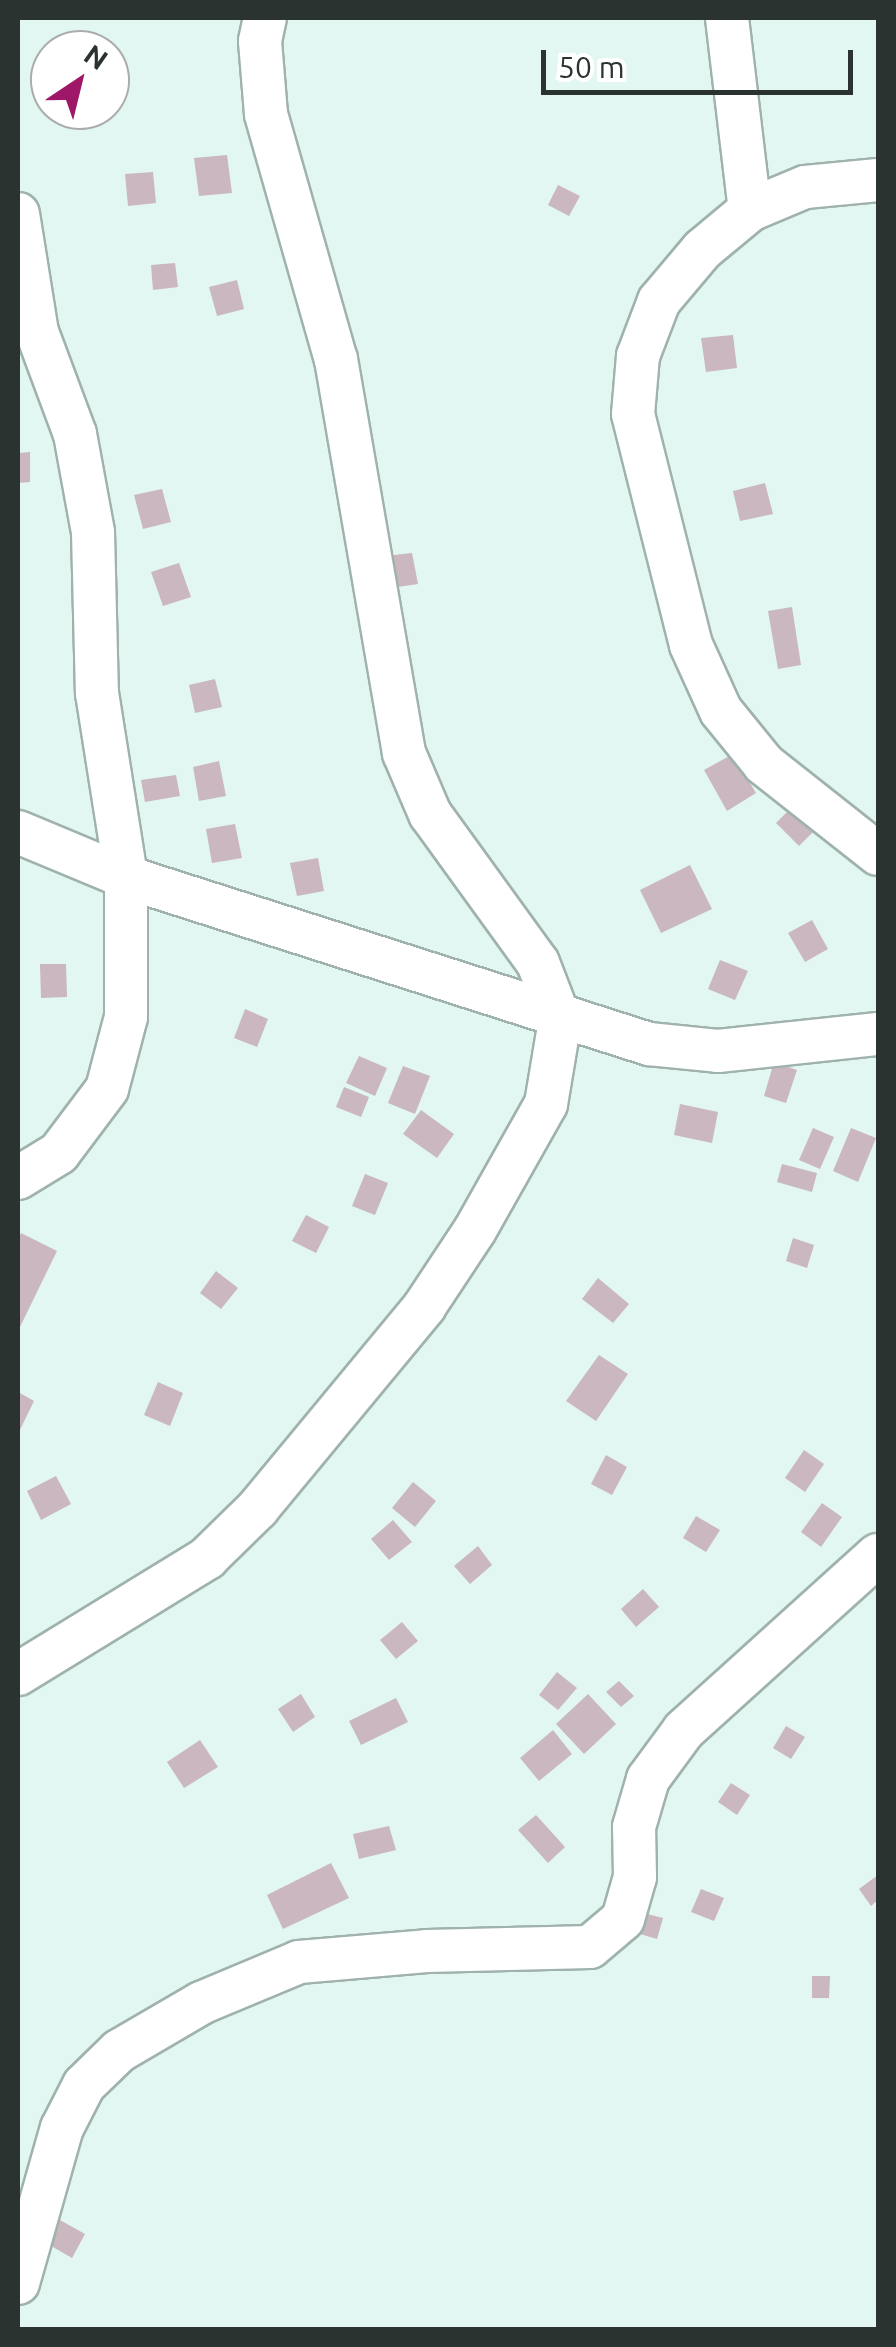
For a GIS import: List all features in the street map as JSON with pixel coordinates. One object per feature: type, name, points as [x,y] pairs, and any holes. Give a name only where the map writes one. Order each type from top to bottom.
[{"type":"street","points":[[18,1674],[207,1558],[317,1436],[424,1307],[475,1230],[546,1104],[560,1020],[538,963],[430,814],[404,753],[336,360],[266,114],[260,41],[266,18]]},
{"type":"street","points":[[727,18],[750,210]]},
{"type":"street","points":[[878,180],[805,187],[750,210],[702,250],[658,302],[638,356],[632,414],[691,645],[721,712],[764,764],[878,854]]},
{"type":"street","points":[[18,214],[36,332],[74,434],[93,532],[96,692],[126,877],[126,1016],[107,1090],[59,1153],[18,1178]]},
{"type":"street","points":[[18,832],[126,877],[560,1020],[649,1044],[718,1052],[878,1034]]},
{"type":"street","points":[[18,2283],[62,2128],[84,2085],[119,2051],[201,2004],[299,1962],[427,1951],[590,1947],[623,1919],[635,1877],[634,1827],[648,1779],[684,1730],[878,1555]]},
{"type":"building","points":[[227,155],[232,193],[199,196],[194,158]]},
{"type":"building","points":[[153,172],[156,203],[128,206],[125,174]]},
{"type":"building","points":[[558,185],[580,196],[569,216],[548,205]]},
{"type":"building","points":[[175,263],[178,287],[153,290],[151,265]]},
{"type":"building","points":[[237,280],[244,309],[217,316],[209,287]]},
{"type":"building","points":[[733,335],[737,368],[706,372],[701,338]]},
{"type":"building","points":[[30,452],[30,482],[18,483],[18,453]]},
{"type":"building","points":[[765,483],[773,514],[740,521],[733,491]]},
{"type":"building","points":[[162,489],[171,522],[143,529],[134,495]]},
{"type":"building","points":[[412,553],[418,584],[391,588],[385,556]]},
{"type":"building","points":[[179,563],[191,597],[163,606],[151,572]]},
{"type":"building","points":[[792,607],[801,665],[778,669],[768,611]]},
{"type":"building","points":[[215,679],[222,707],[195,713],[189,685]]},
{"type":"building","points":[[733,754],[756,793],[727,811],[704,770]]},
{"type":"building","points":[[219,761],[226,796],[199,801],[193,767]]},
{"type":"building","points":[[176,775],[180,796],[145,802],[141,780]]},
{"type":"building","points":[[792,807],[816,829],[799,846],[776,823]]},
{"type":"building","points":[[235,824],[242,858],[212,863],[206,829]]},
{"type":"building","points":[[318,858],[324,891],[297,896],[290,863]]},
{"type":"building","points":[[690,865],[712,909],[661,933],[640,890]]},
{"type":"building","points":[[812,920],[828,949],[805,962],[788,933]]},
{"type":"building","points":[[720,960],[748,971],[735,1000],[708,989]]},
{"type":"building","points":[[40,964],[66,964],[67,997],[41,998]]},
{"type":"building","points":[[245,1009],[268,1019],[257,1047],[234,1038]]},
{"type":"building","points":[[359,1056],[387,1068],[375,1096],[346,1083]]},
{"type":"building","points":[[774,1062],[797,1070],[786,1103],[764,1096]]},
{"type":"building","points":[[403,1066],[430,1076],[415,1114],[388,1103]]},
{"type":"building","points":[[344,1087],[369,1097],[361,1117],[336,1107]]},
{"type":"building","points":[[680,1104],[718,1112],[712,1143],[674,1135]]},
{"type":"building","points":[[421,1110],[454,1134],[437,1158],[403,1134]]},
{"type":"building","points":[[813,1128],[834,1137],[820,1169],[799,1160]]},
{"type":"building","points":[[851,1128],[876,1138],[858,1182],[833,1171]]},
{"type":"building","points":[[782,1164],[817,1173],[812,1192],[777,1182]]},
{"type":"building","points":[[365,1174],[388,1183],[375,1215],[352,1206]]},
{"type":"building","points":[[306,1215],[329,1227],[316,1253],[292,1241]]},
{"type":"building","points":[[21,1233],[57,1251],[18,1331],[18,1240]]},
{"type":"building","points":[[793,1238],[814,1245],[807,1268],[786,1261]]},
{"type":"building","points":[[216,1271],[238,1288],[221,1309],[200,1293]]},
{"type":"building","points":[[598,1278],[629,1304],[613,1323],[582,1299]]},
{"type":"building","points":[[599,1355],[628,1374],[596,1421],[566,1401]]},
{"type":"building","points":[[158,1382],[183,1393],[170,1426],[144,1415]]},
{"type":"building","points":[[18,1392],[34,1401],[18,1434]]},
{"type":"building","points":[[804,1450],[824,1464],[805,1492],[785,1478]]},
{"type":"building","points":[[606,1455],[627,1467],[612,1495],[591,1484]]},
{"type":"building","points":[[56,1476],[71,1504],[41,1520],[27,1491]]},
{"type":"building","points":[[413,1482],[436,1501],[415,1527],[392,1508]]},
{"type":"building","points":[[822,1503],[842,1517],[821,1547],[801,1532]]},
{"type":"building","points":[[696,1516],[720,1530],[706,1552],[683,1538]]},
{"type":"building","points":[[393,1520],[412,1542],[389,1560],[371,1539]]},
{"type":"building","points":[[478,1546],[492,1565],[470,1584],[454,1566]]},
{"type":"building","points":[[643,1589],[659,1607],[636,1627],[621,1609]]},
{"type":"building","points":[[402,1622],[418,1641],[396,1659],[380,1640]]},
{"type":"building","points":[[557,1672],[577,1688],[558,1710],[539,1695]]},
{"type":"building","points":[[619,1681],[634,1696],[621,1707],[606,1692]]},
{"type":"building","points":[[301,1694],[315,1717],[293,1732],[278,1709]]},
{"type":"building","points":[[588,1694],[616,1724],[584,1754],[556,1724]]},
{"type":"building","points":[[396,1698],[408,1722],[361,1745],[349,1721]]},
{"type":"building","points":[[786,1726],[805,1737],[791,1759],[773,1748]]},
{"type":"building","points":[[553,1730],[572,1754],[539,1781],[520,1758]]},
{"type":"building","points":[[200,1740],[218,1767],[184,1788],[167,1762]]},
{"type":"building","points":[[731,1783],[750,1795],[737,1815],[718,1802]]},
{"type":"building","points":[[536,1815],[565,1847],[548,1863],[518,1830]]},
{"type":"building","points":[[389,1826],[396,1850],[359,1859],[353,1834]]},
{"type":"building","points":[[331,1863],[349,1898],[283,1929],[267,1895]]},
{"type":"building","points":[[878,1875],[878,1900],[871,1906],[859,1889]]},
{"type":"building","points":[[701,1889],[724,1898],[714,1921],[691,1912]]},
{"type":"building","points":[[639,1912],[663,1918],[657,1939],[633,1932]]},
{"type":"building","points":[[812,1976],[830,1976],[829,1998],[812,1998]]},
{"type":"building","points":[[60,2220],[85,2234],[72,2258],[46,2243]]}]
